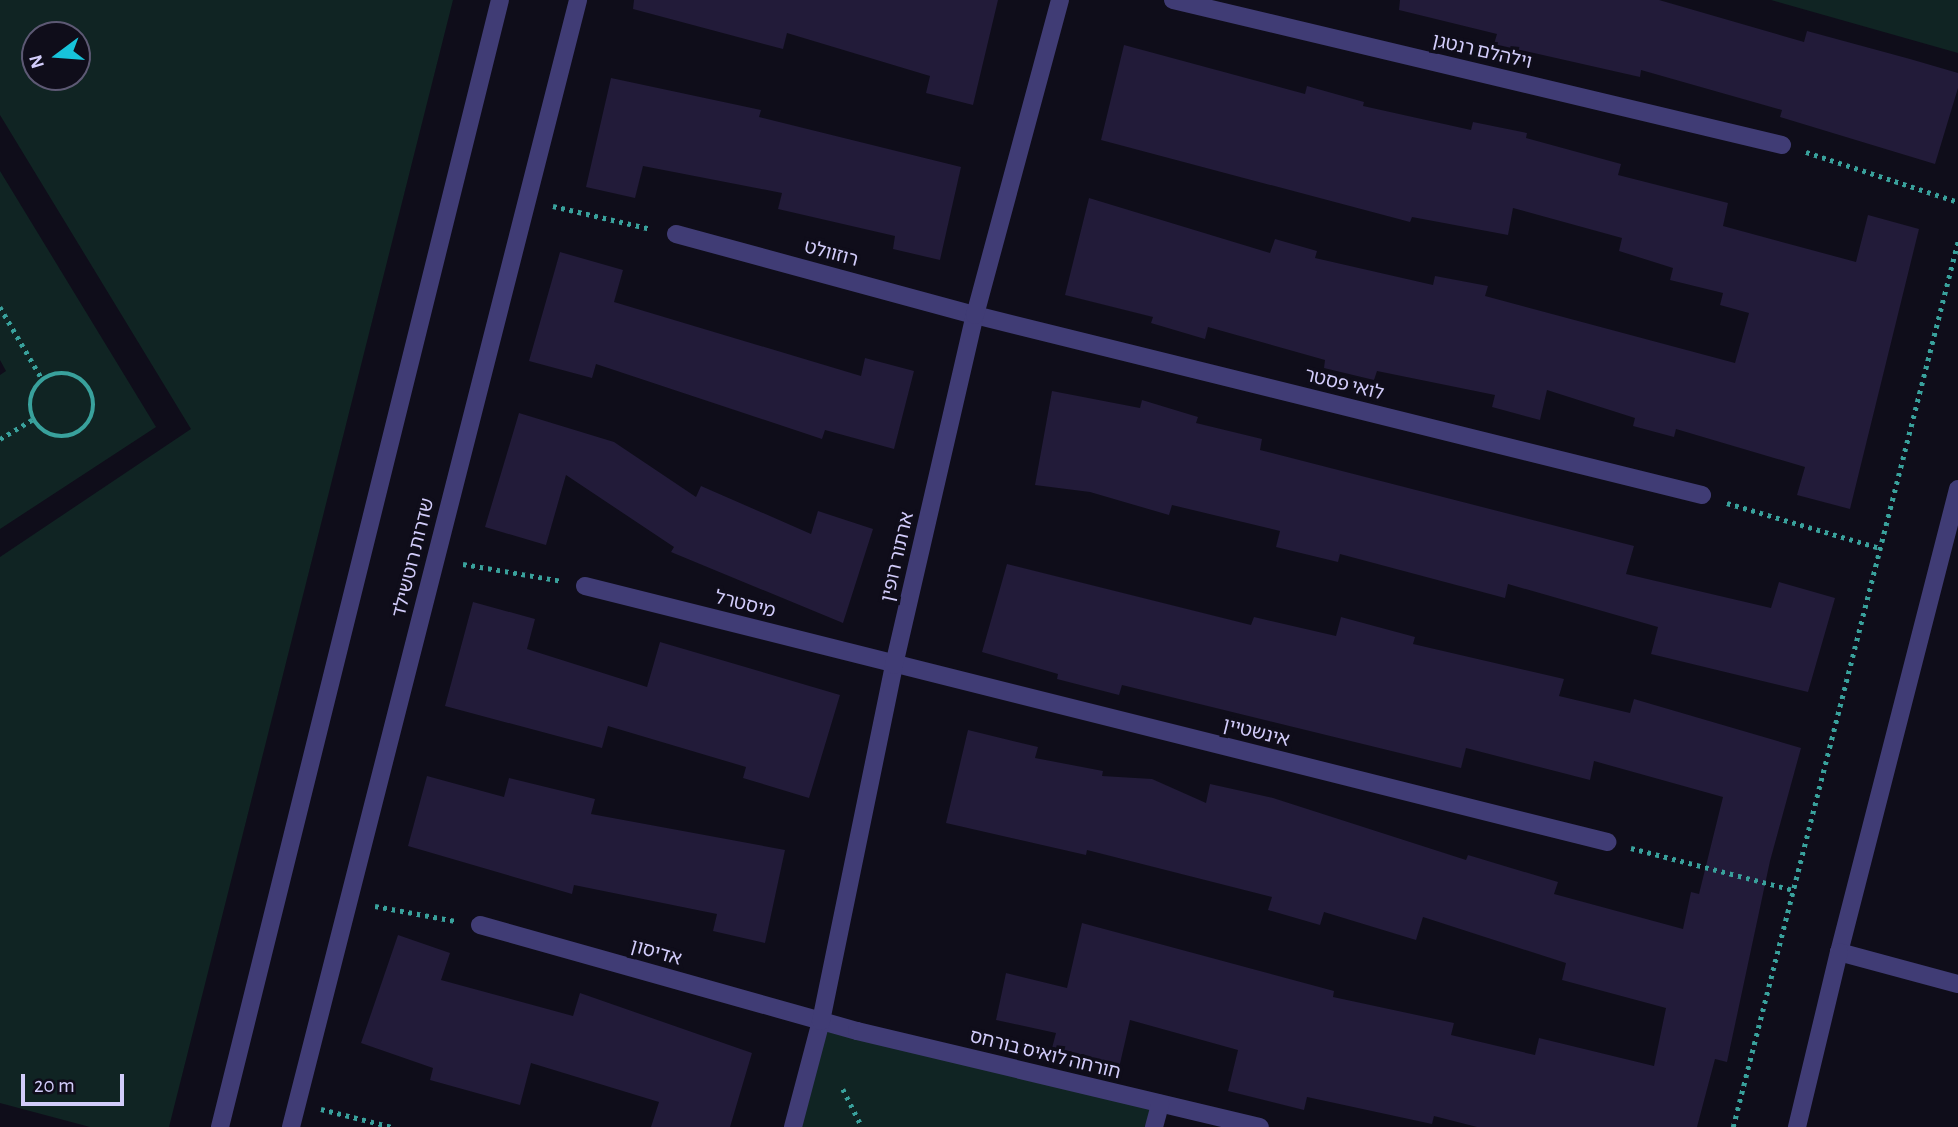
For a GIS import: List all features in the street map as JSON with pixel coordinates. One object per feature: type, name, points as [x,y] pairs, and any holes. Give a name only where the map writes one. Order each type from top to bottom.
[{"type":"street","points":[[220,1127],[500,0]]},
{"type":"street","name":"שדרות רוטשילד","points":[[291,1127],[578,0]]},
{"type":"street","name":"ארתור רופין","points":[[793,1127],[821,1021],[894,665],[975,315],[1060,0]]},
{"type":"street","name":"וילהלם רנטגן","points":[[1173,0],[1782,145]]},
{"type":"street","name":"רוזוולט","points":[[676,234],[975,315]]},
{"type":"street","name":"לואי פסטר","points":[[975,315],[1702,495]]},
{"type":"street","points":[[1797,1127],[1958,489]]},
{"type":"street","name":"מיסטרל","points":[[585,586],[894,665]]},
{"type":"street","name":"אינשטיין","points":[[894,665],[1607,842]]},
{"type":"street","name":"אדיסון","points":[[480,925],[821,1021]]},
{"type":"street","points":[[1839,952],[1958,984]]},
{"type":"street","name":"חורחה לואיס בורחס","points":[[821,1021],[1260,1127]]},
{"type":"street","points":[[1154,1127],[1160,1104]]},
{"type":"path","points":[[1782,145],[1958,202]]},
{"type":"path","points":[[553,206],[676,234]]},
{"type":"path","points":[[1733,1127],[1958,241]]},
{"type":"path","points":[[0,307],[43,379]]},
{"type":"path","points":[[55,373],[80,378],[94,399],[94,412],[79,433],[67,438],[41,430],[33,419],[31,397],[43,379],[55,373]]},
{"type":"path","points":[[0,439],[33,419]]},
{"type":"path","points":[[1702,495],[1880,548]]},
{"type":"path","points":[[463,564],[585,586]]},
{"type":"path","points":[[1607,842],[1793,890]]},
{"type":"path","points":[[375,906],[480,925]]},
{"type":"path","points":[[843,1088],[862,1127]]},
{"type":"path","points":[[317,1107],[391,1127]]},
{"type":"green space","points":[[0,0],[453,0],[169,1127],[90,1127],[0,1103],[0,557],[191,429],[0,115]]},
{"type":"green space","points":[[1771,0],[1958,0],[1958,53]]},
{"type":"green space","points":[[0,171],[156,427],[0,529],[0,375],[6,371],[0,360]]},
{"type":"green space","points":[[821,1021],[1160,1104],[1154,1127],[794,1127]]},
{"type":"building","points":[[634,0],[998,0],[973,105],[926,93],[930,76],[787,33],[783,49],[633,9]]},
{"type":"building","points":[[1400,0],[1659,0],[1804,42],[1807,31],[1958,73],[1958,88],[1935,164],[1780,117],[1782,110],[1641,70],[1640,77],[1494,44],[1497,34],[1399,10]]},
{"type":"building","points":[[1124,45],[1305,94],[1307,86],[1364,102],[1363,106],[1471,130],[1473,122],[1527,133],[1526,138],[1621,164],[1618,175],[1728,203],[1723,226],[1856,262],[1868,215],[1919,229],[1850,509],[1797,495],[1805,467],[1676,429],[1674,437],[1633,426],[1635,418],[1547,390],[1540,420],[1492,407],[1495,395],[1377,371],[1374,380],[1324,368],[1325,360],[1208,327],[1205,339],[1151,323],[1153,317],[1065,295],[1089,198],[1270,253],[1275,239],[1317,251],[1315,258],[1433,285],[1435,276],[1488,286],[1485,296],[1735,363],[1749,313],[1720,305],[1723,293],[1670,280],[1673,268],[1619,251],[1622,238],[1513,208],[1508,235],[1412,217],[1410,222],[1101,140]]},
{"type":"building","points":[[611,78],[761,110],[759,117],[961,167],[940,260],[893,249],[895,236],[778,209],[782,193],[643,166],[635,198],[586,187]]},
{"type":"building","points":[[560,252],[623,270],[614,302],[861,376],[865,358],[914,371],[894,449],[825,430],[822,439],[596,364],[592,378],[529,361]]},
{"type":"building","points":[[1052,391],[1140,408],[1142,400],[1198,417],[1196,423],[1262,439],[1260,450],[1634,546],[1626,574],[1771,608],[1779,582],[1835,598],[1808,692],[1651,654],[1658,627],[1508,584],[1505,598],[1340,554],[1338,562],[1276,547],[1280,531],[1172,505],[1169,515],[1090,492],[1035,485]]},
{"type":"building","points":[[519,413],[614,442],[696,497],[701,486],[811,534],[818,511],[873,529],[843,623],[671,552],[674,547],[566,475],[546,545],[485,527]]},
{"type":"building","points":[[1007,564],[1251,625],[1254,617],[1336,636],[1341,617],[1415,637],[1413,644],[1564,679],[1559,696],[1630,713],[1634,699],[1801,748],[1770,861],[1727,1062],[1715,1059],[1697,1127],[1477,1127],[1434,1116],[1432,1124],[1307,1097],[1304,1110],[1228,1091],[1238,1050],[1130,1020],[1119,1068],[1051,1052],[1056,1033],[996,1020],[1006,973],[1067,988],[1082,923],[1334,991],[1333,997],[1454,1023],[1451,1035],[1535,1055],[1539,1038],[1654,1066],[1666,1008],[1562,980],[1566,963],[1423,917],[1416,940],[1324,912],[1320,925],[1268,910],[1272,897],[1087,850],[1086,855],[946,823],[968,730],[1038,747],[1035,758],[1103,771],[1102,776],[1152,779],[1206,803],[1210,784],[1273,798],[1466,860],[1468,855],[1558,882],[1554,894],[1683,929],[1691,892],[1699,894],[1723,797],[1594,761],[1590,780],[1466,748],[1461,768],[1122,685],[1119,695],[1057,679],[1058,674],[982,652]]},
{"type":"building","points":[[473,602],[535,619],[527,649],[647,687],[660,642],[840,695],[809,798],[743,778],[746,767],[608,726],[602,748],[445,706]]},
{"type":"building","points":[[427,776],[504,797],[509,778],[595,799],[591,814],[785,850],[765,943],[713,931],[717,914],[574,885],[572,894],[408,846]]},
{"type":"building","points":[[398,935],[450,953],[441,980],[573,1016],[580,993],[752,1053],[730,1127],[651,1127],[659,1102],[531,1063],[520,1105],[430,1080],[433,1068],[361,1043]]}]
